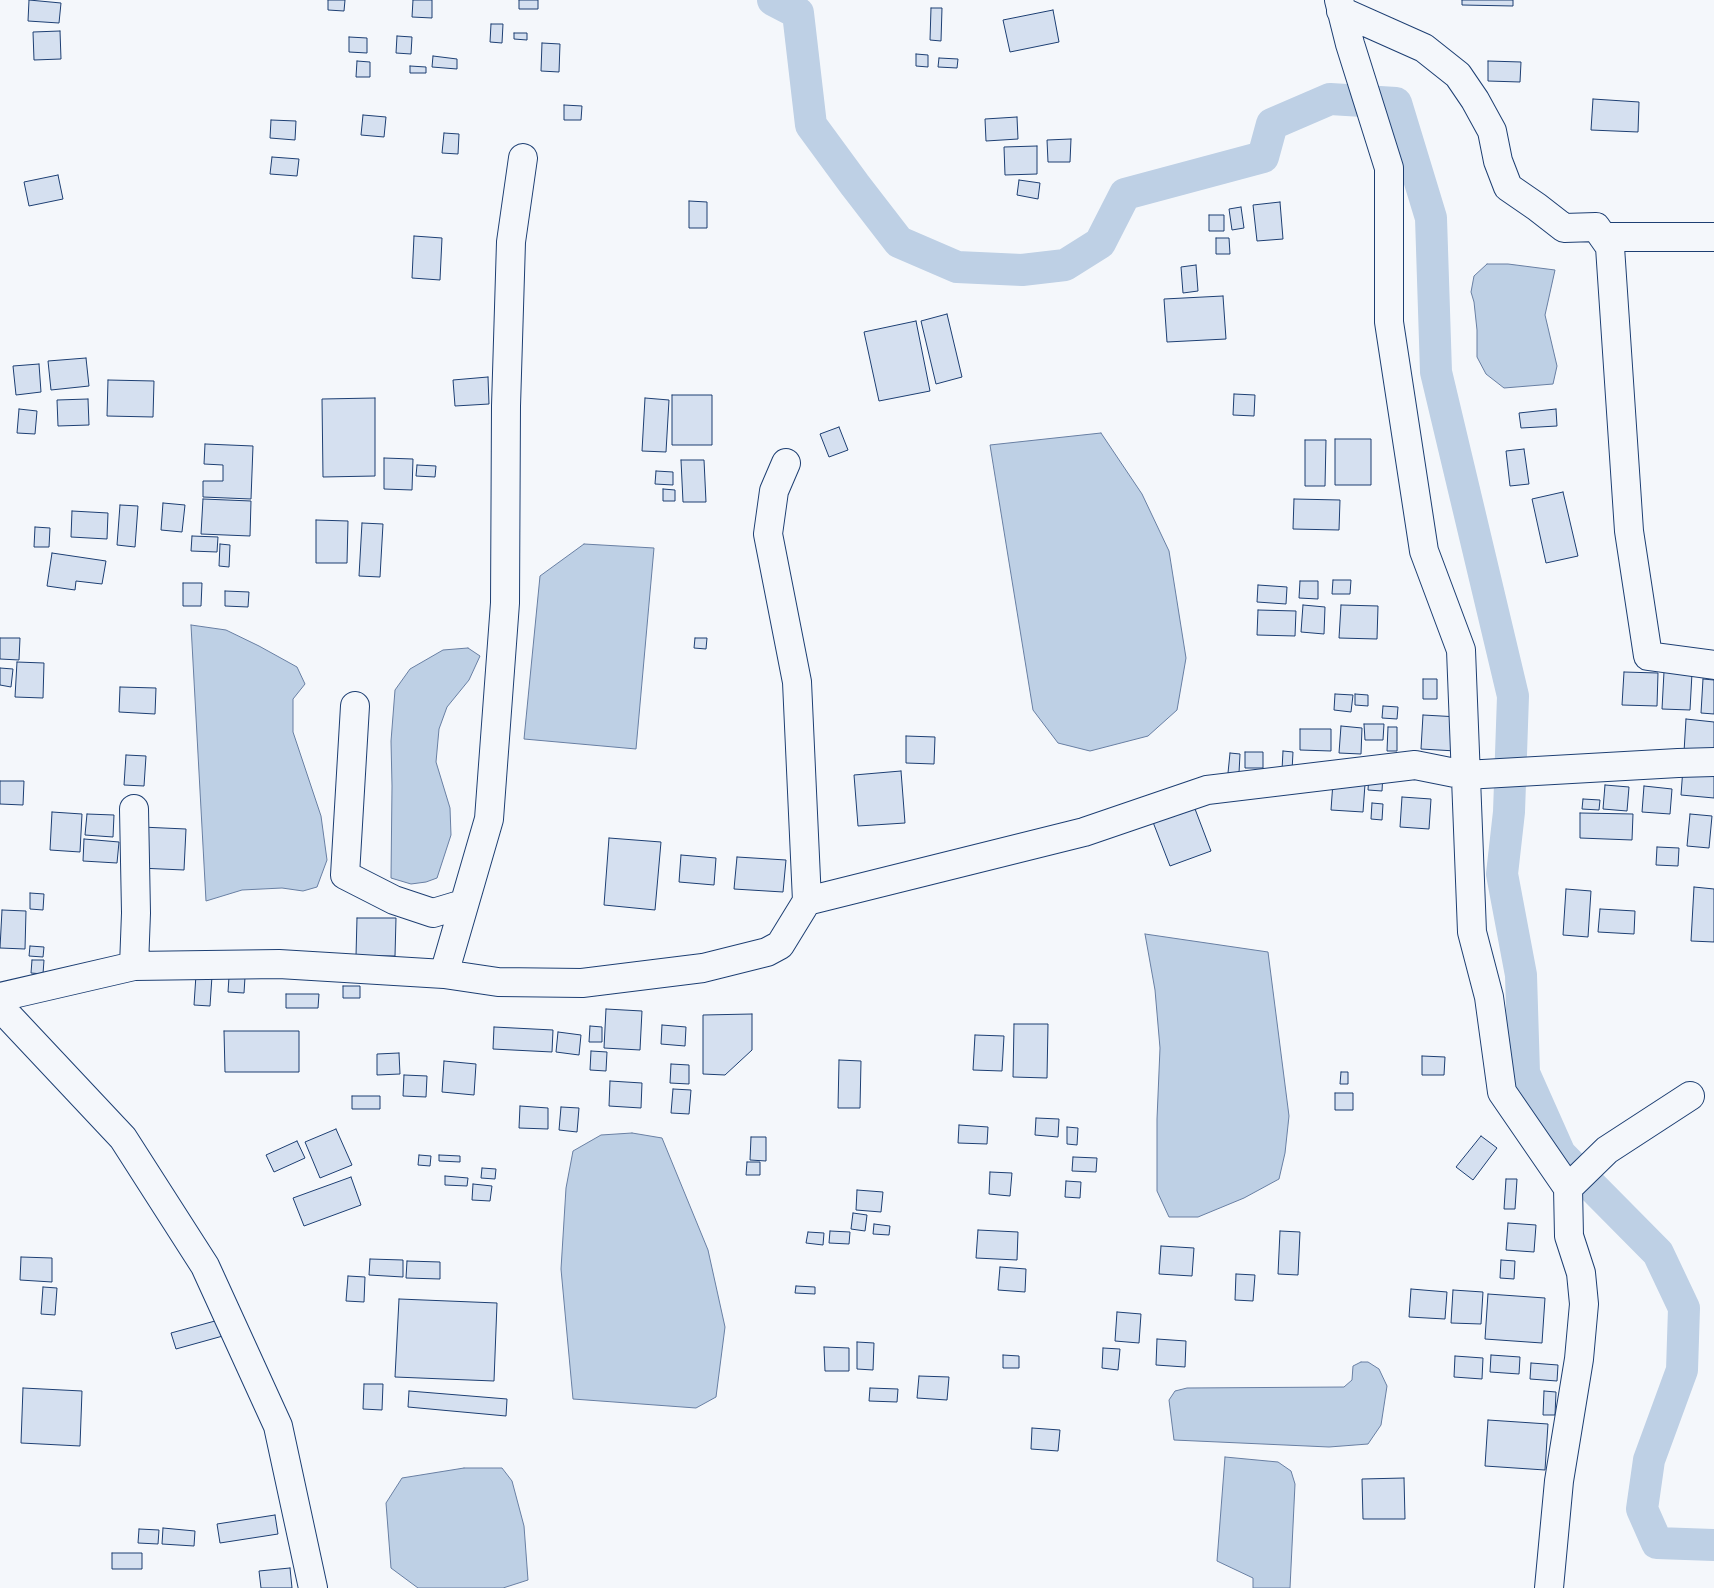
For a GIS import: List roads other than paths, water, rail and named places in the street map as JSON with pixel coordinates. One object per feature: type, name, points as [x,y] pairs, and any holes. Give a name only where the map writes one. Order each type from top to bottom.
[{"type":"street","points":[[1340,5],[1350,44],[1389,168],[1389,322],[1424,550],[1461,650],[1472,932],[1489,997],[1502,1092],[1568,1188],[1569,1236],[1581,1273],[1584,1304],[1578,1360],[1559,1480],[1549,1588]]},
{"type":"street","points":[[1340,5],[1424,48],[1458,75],[1475,100],[1492,131],[1498,161],[1508,187],[1564,228],[1596,227],[1610,247],[1629,531],[1648,656],[1714,665]]},
{"type":"street","points":[[444,974],[489,819],[505,603],[506,406],[511,242],[523,158]]},
{"type":"street","points":[[1603,237],[1714,237]]},
{"type":"street","points":[[0,997],[134,966],[279,964],[444,974],[498,982],[582,983],[703,968],[767,952],[780,945],[807,901],[797,682],[768,534],[774,491],[786,463]]},
{"type":"street","points":[[355,706],[345,875],[394,900],[432,913],[463,904]]},
{"type":"street","points":[[807,901],[1084,832],[1207,790],[1415,765],[1465,775],[1678,762],[1714,762]]},
{"type":"street","points":[[134,809],[136,914],[134,966]]},
{"type":"street","points":[[0,1007],[123,1138],[205,1266],[278,1426],[313,1588]]},
{"type":"street","points":[[1568,1188],[1607,1150],[1690,1096]]},
{"type":"water","points":[[1487,264],[1508,264],[1555,270],[1545,315],[1557,366],[1553,384],[1504,388],[1486,374],[1477,357],[1477,330],[1471,292],[1474,276]]},
{"type":"water","points":[[1101,433],[1142,494],[1169,551],[1186,658],[1177,710],[1148,736],[1090,751],[1058,743],[1033,710],[990,445]]},
{"type":"water","points":[[584,544],[654,548],[636,749],[524,739],[540,576]]},
{"type":"water","points":[[191,625],[226,630],[297,667],[305,684],[293,699],[293,732],[321,816],[327,860],[317,887],[303,891],[282,888],[242,890],[206,901]]},
{"type":"water","points":[[468,648],[480,656],[469,680],[447,707],[439,729],[436,762],[450,808],[451,835],[437,878],[411,884],[391,878],[391,741],[395,690],[410,669],[443,650]]},
{"type":"water","points":[[1145,934],[1268,952],[1289,1116],[1285,1153],[1279,1179],[1244,1198],[1198,1217],[1169,1217],[1157,1191],[1157,1119],[1160,1048],[1155,990]]},
{"type":"water","points":[[632,1133],[662,1138],[708,1250],[725,1327],[716,1397],[696,1408],[573,1399],[561,1269],[566,1188],[573,1151],[601,1135]]},
{"type":"water","points":[[1361,1362],[1368,1362],[1379,1369],[1387,1386],[1381,1425],[1368,1444],[1329,1447],[1174,1440],[1169,1400],[1175,1391],[1187,1388],[1344,1387],[1352,1380],[1353,1366]]},
{"type":"water","points":[[1225,1457],[1278,1462],[1291,1471],[1295,1484],[1290,1588],[1253,1588],[1253,1578],[1217,1561]]},
{"type":"water","points":[[464,1468],[502,1468],[512,1481],[524,1526],[528,1580],[503,1588],[418,1588],[391,1568],[386,1503],[402,1478]]},
{"type":"waterway","points":[[773,0],[798,13],[811,125],[899,242],[957,267],[1022,270],[1065,265],[1100,243],[1125,194],[1263,157],[1272,124],[1330,99],[1396,103],[1431,218],[1436,372],[1513,696],[1509,812],[1502,874],[1521,975],[1524,1073],[1560,1154],[1658,1253],[1684,1308],[1682,1370],[1649,1460],[1642,1509],[1657,1543],[1714,1545]]}]
